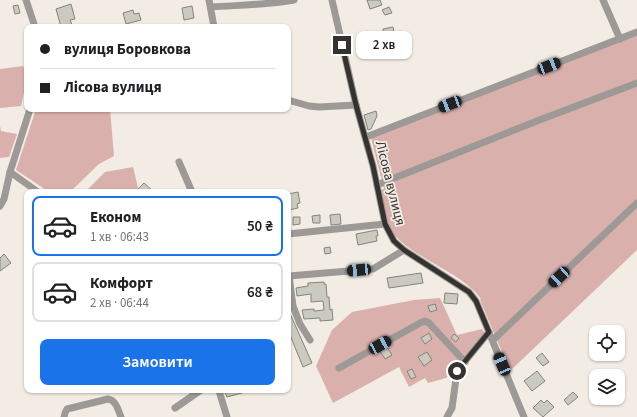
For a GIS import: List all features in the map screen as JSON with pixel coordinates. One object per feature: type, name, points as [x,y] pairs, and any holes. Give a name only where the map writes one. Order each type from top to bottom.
[{"type":"street","points":[[26,0],[35,24]]},
{"type":"street","points":[[213,24],[210,4],[280,3],[294,0]]},
{"type":"street","name":"Лісова вулиця","points":[[332,0],[356,105],[366,137],[385,224],[394,241],[404,250],[469,292],[476,301],[524,417]]},
{"type":"street","points":[[603,0],[620,39]]},
{"type":"street","points":[[366,137],[637,32]]},
{"type":"street","points":[[377,185],[637,83]]},
{"type":"street","points":[[291,101],[309,106],[356,105]]},
{"type":"street","points":[[0,206],[4,199],[10,172],[29,112]]},
{"type":"street","points":[[179,162],[191,189]]},
{"type":"street","points":[[10,172],[34,189]]},
{"type":"street","points":[[492,340],[637,203]]},
{"type":"street","points":[[291,234],[385,224]]},
{"type":"street","points":[[291,276],[373,269],[404,250]]},
{"type":"street","points":[[291,294],[293,306],[300,324],[310,340]]},
{"type":"street","points":[[339,368],[425,321],[429,323],[465,362]]},
{"type":"street","points":[[447,417],[452,408],[457,371],[489,332]]},
{"type":"street","points":[[175,408],[197,393]]},
{"type":"street","points":[[219,393],[227,417]]},
{"type":"street","points":[[64,417],[64,413],[67,409],[108,399],[115,403],[121,417]]},
{"type":"shaded area","points":[[637,32],[637,250],[510,371],[480,300],[481,299],[471,288],[459,279],[405,245],[395,235],[388,224],[381,190],[384,189],[371,138]]},
{"type":"shaded area","points":[[23,66],[24,92],[21,106],[0,108],[0,69]]},
{"type":"shaded area","points":[[35,112],[110,112],[114,156],[99,164],[73,189],[44,189],[16,170]]},
{"type":"shaded area","points":[[0,126],[1,131],[17,134],[9,157],[0,158]]},
{"type":"shaded area","points":[[133,167],[138,189],[88,189],[105,172]]},
{"type":"shaded area","points":[[440,298],[457,335],[482,329],[486,336],[465,362],[446,378],[428,383],[425,378],[409,387],[399,367],[333,403],[316,366],[332,330],[352,312],[414,300]]},
{"type":"building","points":[[367,0],[380,0],[382,5],[370,9]]},
{"type":"building","points":[[71,4],[75,19],[70,20],[72,24],[60,24],[56,9]]},
{"type":"building","points":[[18,5],[20,13],[15,14],[13,6]]},
{"type":"building","points":[[192,6],[194,18],[184,20],[182,8]]},
{"type":"building","points":[[389,7],[392,13],[385,15],[382,10]]},
{"type":"building","points":[[133,10],[134,14],[139,13],[141,20],[126,24],[123,13]]},
{"type":"building","points":[[393,27],[395,37],[384,39],[383,29]]},
{"type":"building","points":[[376,111],[377,116],[371,129],[368,130],[364,115]]},
{"type":"building","points":[[144,183],[151,189],[138,189]]},
{"type":"building","points":[[298,192],[300,203],[297,204],[298,208],[291,210],[291,193]]},
{"type":"building","points":[[340,214],[341,224],[331,225],[330,215]]},
{"type":"building","points":[[320,215],[320,223],[313,223],[312,216]]},
{"type":"building","points":[[293,217],[300,217],[300,224],[293,225]]},
{"type":"building","points":[[377,230],[377,241],[358,245],[356,234]]},
{"type":"building","points":[[330,247],[331,253],[325,254],[324,248]]},
{"type":"building","points":[[4,254],[11,263],[0,271],[0,258]]},
{"type":"building","points":[[421,273],[423,283],[389,288],[387,278]]},
{"type":"building","points":[[324,282],[324,284],[326,284],[327,297],[329,297],[330,310],[332,309],[333,320],[320,321],[320,318],[304,319],[302,310],[324,310],[323,301],[311,302],[311,294],[297,296],[296,288],[308,286],[308,283]]},
{"type":"building","points":[[445,293],[458,294],[457,304],[444,303]]},
{"type":"building","points":[[435,304],[437,310],[430,312],[428,306]]},
{"type":"building","points":[[291,316],[312,363],[303,367],[291,337]]},
{"type":"building","points":[[429,333],[432,339],[425,344],[421,338]]},
{"type":"building","points":[[454,334],[459,338],[456,342],[451,338]]},
{"type":"building","points":[[387,347],[392,355],[385,359],[380,351]]},
{"type":"building","points":[[427,352],[432,360],[424,366],[418,357]]},
{"type":"building","points":[[542,353],[549,362],[543,366],[536,358]]},
{"type":"building","points":[[412,369],[416,377],[411,379],[407,371]]},
{"type":"building","points":[[537,371],[545,381],[532,391],[524,381]]},
{"type":"building","points":[[573,392],[578,397],[568,405],[564,400]]},
{"type":"building","points":[[225,393],[242,393],[227,397]]},
{"type":"building","points":[[541,400],[544,403],[547,400],[554,407],[543,417],[533,408]]},
{"type":"route","points":[[342,45],[356,105],[373,166],[385,224],[394,241],[404,250],[469,292],[476,301],[489,332],[457,371]]}]
